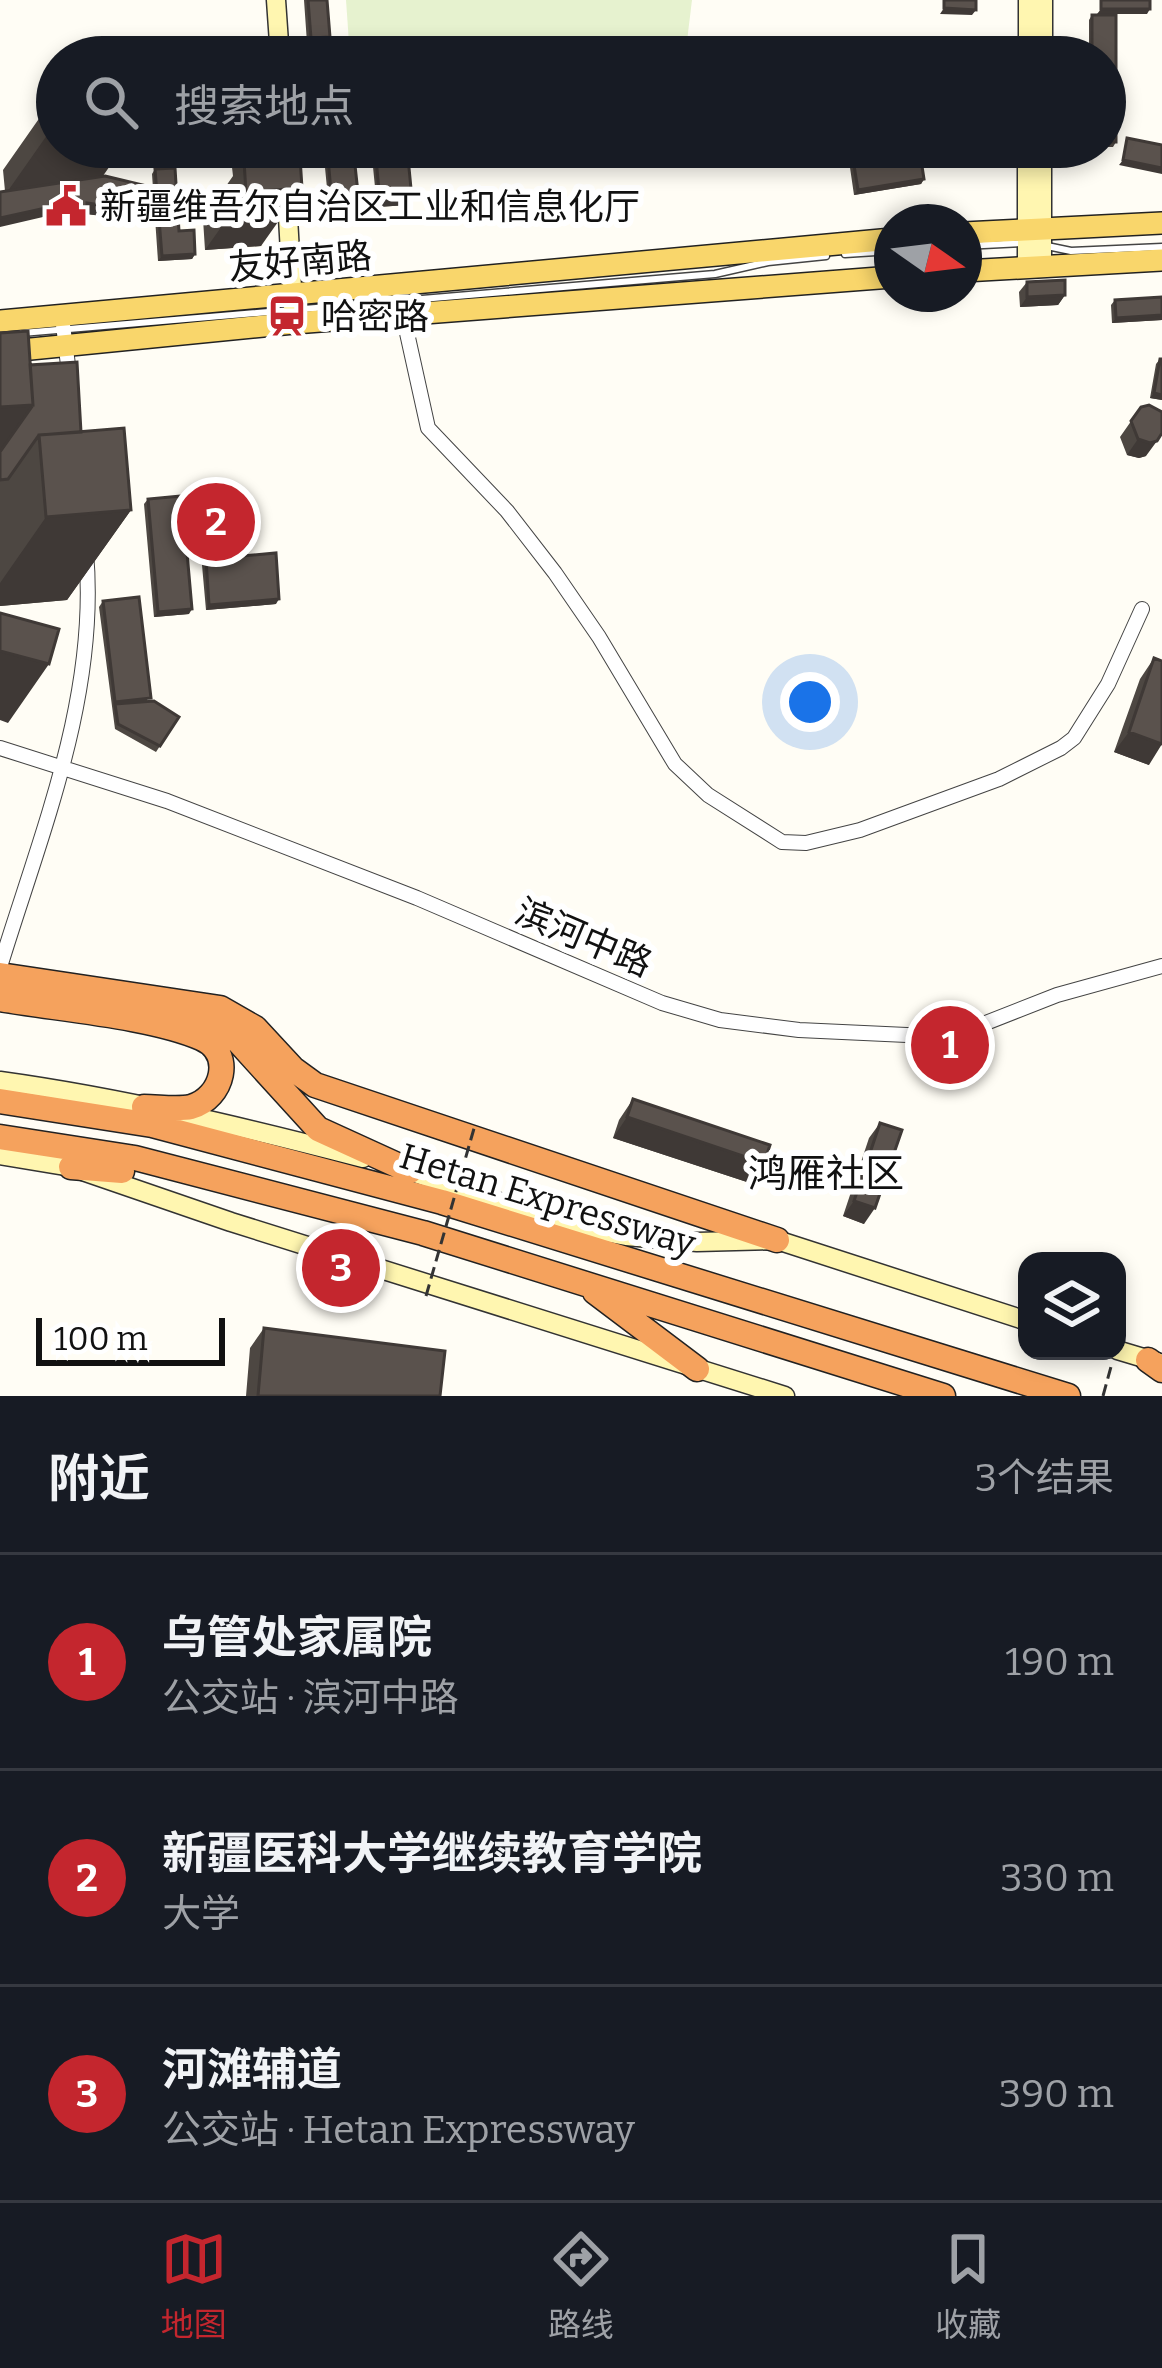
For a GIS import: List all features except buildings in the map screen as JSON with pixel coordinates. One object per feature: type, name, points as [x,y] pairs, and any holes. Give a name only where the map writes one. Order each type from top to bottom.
[{"type":"highway","points":[[0,971],[220,1008],[256,1028],[293,1069],[315,1085],[777,1240]]},
{"type":"highway","points":[[0,989],[167,1022],[206,1039],[219,1051],[224,1066],[206,1100],[189,1108],[144,1107]]},
{"type":"highway","points":[[0,999],[214,1027],[238,1041],[318,1129],[410,1171]]},
{"type":"highway","name":"Hetan Expressway","points":[[0,1101],[152,1124],[442,1202],[1068,1396]]},
{"type":"highway","name":"Hetan Expressway","points":[[0,1138],[134,1158],[423,1233],[943,1396]]},
{"type":"highway","points":[[71,1167],[237,1186],[340,1213]]},
{"type":"highway","points":[[562,1224],[680,1276]]},
{"type":"highway","points":[[584,1283],[697,1369]]},
{"type":"main road","points":[[982,264],[1035,245],[1162,226]]},
{"type":"main road","points":[[982,236],[1162,260]]},
{"type":"main road","name":"友好南路","points":[[9,327],[65,330],[293,309],[874,241]]},
{"type":"main road","name":"友好南路","points":[[293,309],[403,315],[874,278]]},
{"type":"main road","name":"友好南路","points":[[0,352],[65,330]]},
{"type":"street","points":[[276,0],[279,36]]},
{"type":"street","points":[[1028,0],[1028,36]]},
{"type":"street","points":[[1043,0],[1043,36]]},
{"type":"street","points":[[285,168],[293,309]]},
{"type":"street","points":[[1029,168],[1035,245]]},
{"type":"street","points":[[1035,245],[1040,168]]},
{"type":"street","points":[[403,315],[428,428],[507,511],[555,572],[675,764],[708,794],[782,842],[806,843],[860,830],[999,779],[1061,748],[1074,738],[1108,684],[1142,609]]},
{"type":"street","points":[[65,330],[71,392]]},
{"type":"street","points":[[0,971],[62,768],[86,657],[84,530]]},
{"type":"street","name":"滨河中路","points":[[0,748],[167,801],[417,898],[662,1003],[719,1020],[799,1030],[950,1037],[1057,994],[1162,966]]},
{"type":"street","points":[[0,1082],[240,1126],[410,1171],[562,1224],[697,1242],[777,1240],[1018,1318]]},
{"type":"street","points":[[0,1155],[71,1167],[784,1396]]},
{"type":"street","points":[[1126,1358],[1157,1364]]},
{"type":"lane","points":[[982,246],[1035,245],[1070,251],[1162,247]]},
{"type":"lane","points":[[293,309],[715,274],[768,262],[874,253]]},
{"type":"path","points":[[426,1296],[475,1125]]},
{"type":"path","points":[[1102,1396],[1114,1360]]},
{"type":"green space","points":[[346,0],[692,0],[688,36],[349,36]]},
{"type":"place","name":"新疆维吾尔自治区工业和信息化厅","points":[[66,206]]},
{"type":"place","name":"哈密路","points":[[287,316]]},
{"type":"place","name":"新疆医科大学继续教育学院","points":[[216,522]]},
{"type":"place","name":"乌管处家属院","points":[[950,1045]]},
{"type":"place","name":"河滩辅道","points":[[341,1268]]},
{"type":"district","name":"鸿雁社区","points":[[826,1173]]}]
